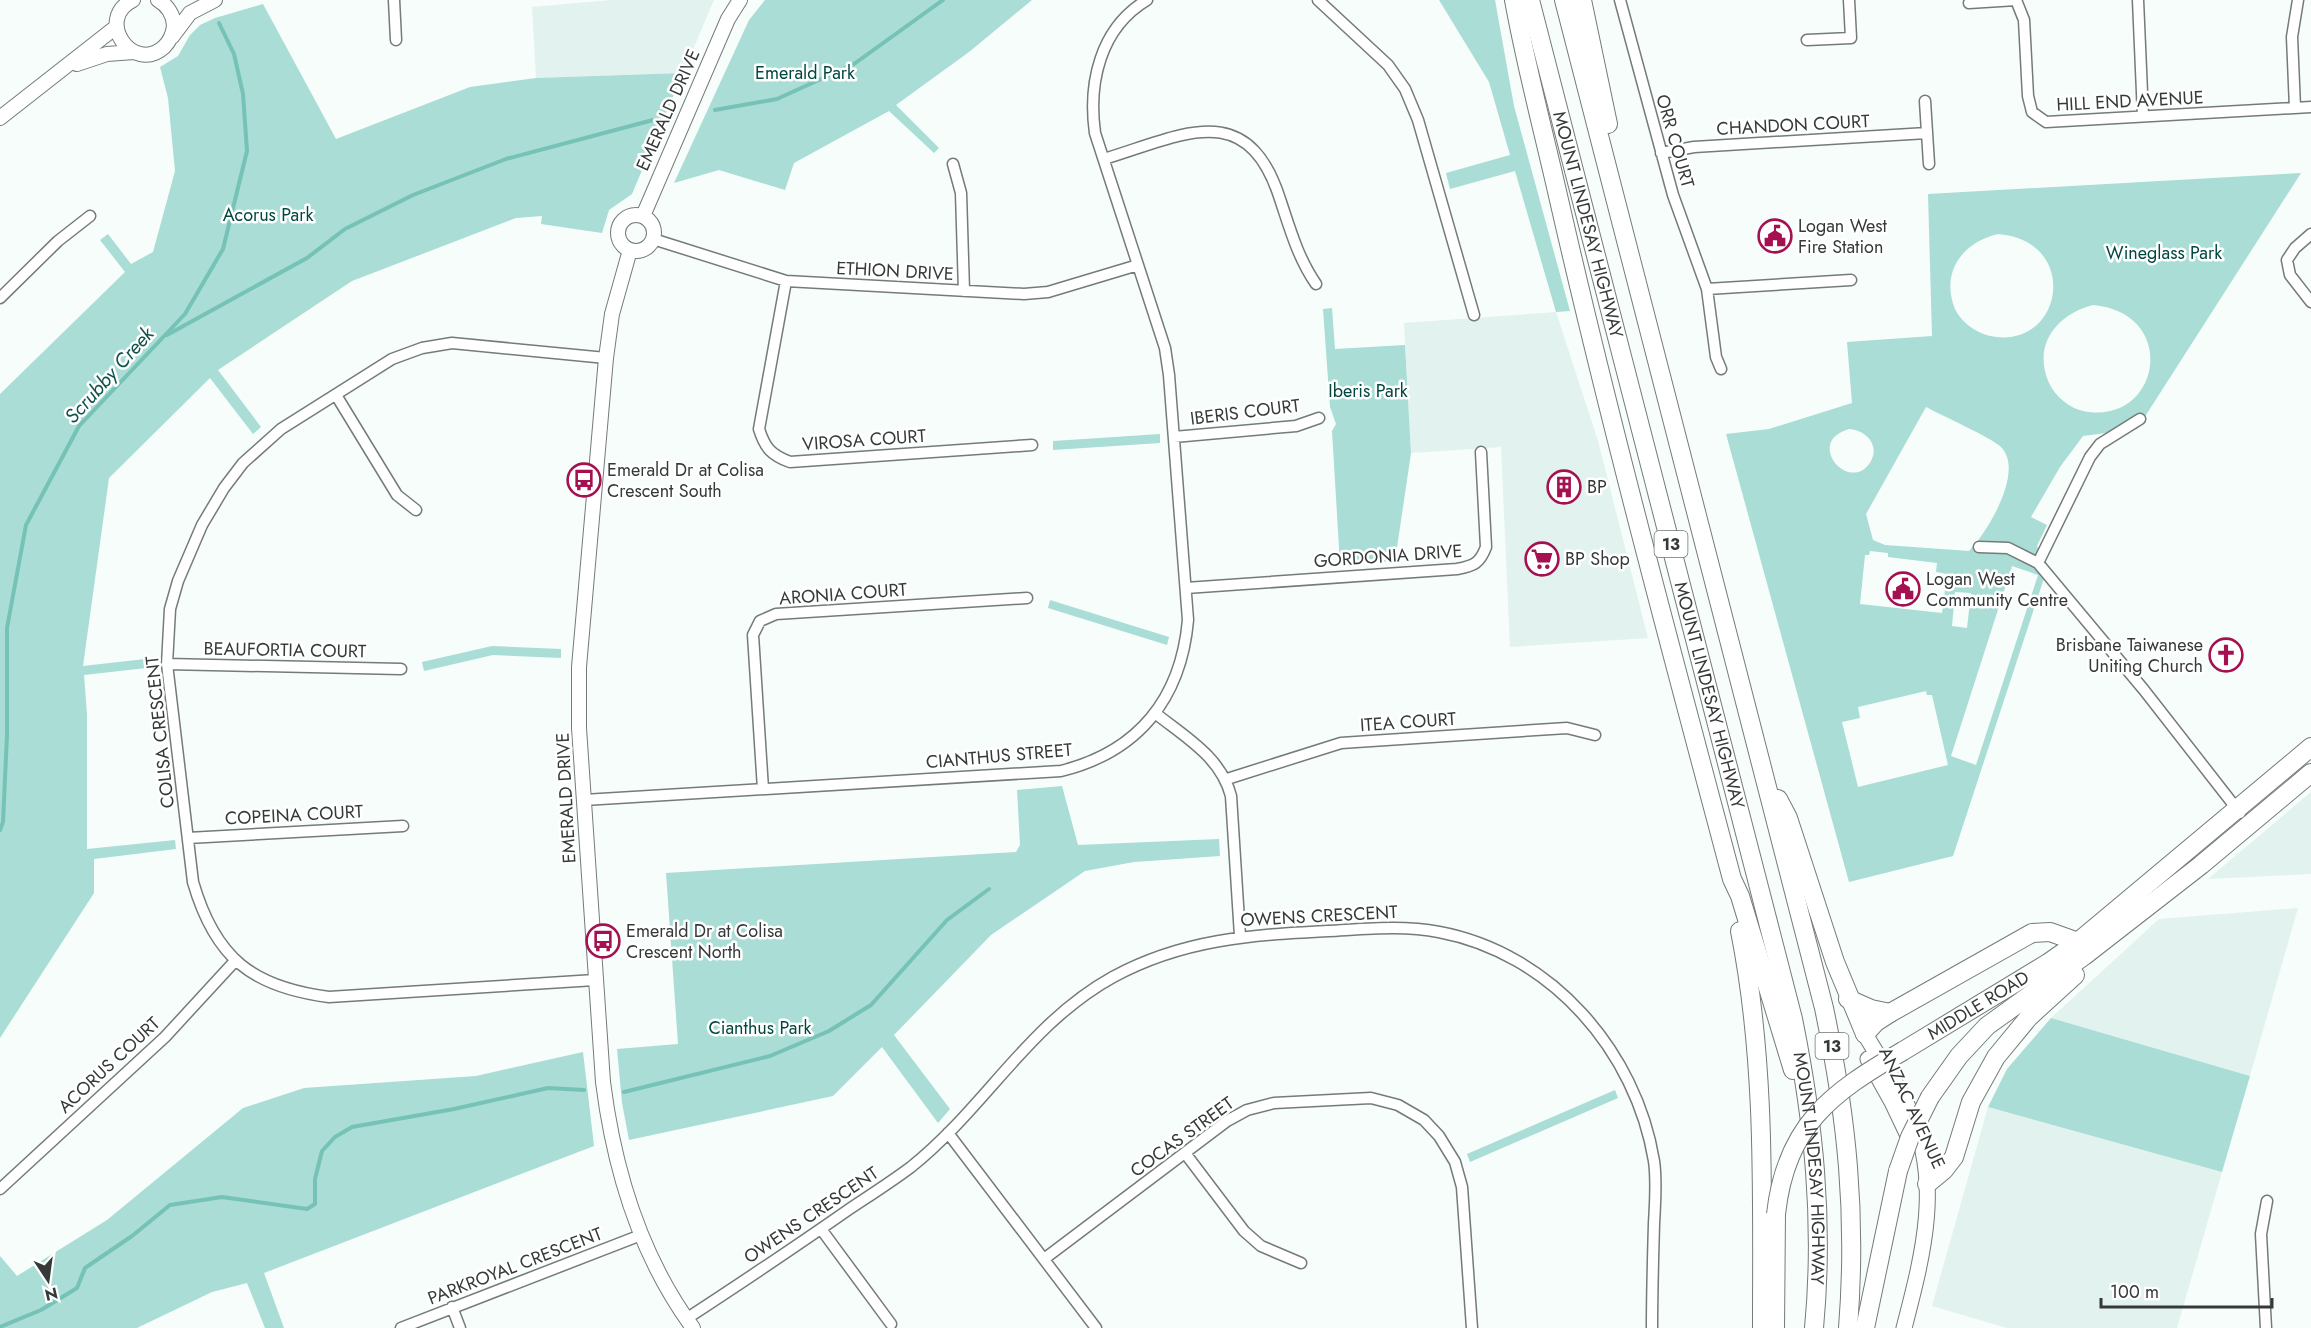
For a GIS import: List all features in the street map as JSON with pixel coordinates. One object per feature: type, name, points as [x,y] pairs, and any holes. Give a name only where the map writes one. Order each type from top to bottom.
[{"type":"main road","points":[[1514,0],[1526,65],[1618,445],[1732,879],[1749,975],[1758,1067],[1762,1328]]},
{"type":"main road","name":"MOUNT LINDESAY HIGHWAY","points":[[1530,0],[1793,1018],[1807,1089],[1818,1196],[1819,1252],[1814,1328]]},
{"type":"main road","name":"MOUNT LINDESAY HIGHWAY","points":[[1564,0],[1824,1008],[1843,1107],[1852,1217],[1848,1328]]},
{"type":"main road","points":[[1582,0],[1610,135],[1609,176]]},
{"type":"main road","name":"MIDDLE ROAD","points":[[1866,1328],[1898,1171],[1910,1137],[1930,1097],[1959,1056],[1987,1026],[2081,949],[2236,809],[2311,747]]},
{"type":"main road","points":[[1763,771],[1788,818],[1848,999],[1865,1034],[1876,1022],[1890,1013],[2032,933],[2050,932],[2081,949],[2076,975],[2029,1017],[1996,1057],[1971,1102],[1954,1157],[1944,1170],[1927,1184]]},
{"type":"main road","name":"MIDDLE ROAD","points":[[1775,1328],[1776,1214],[1783,1176],[1791,1152],[1821,1108],[1853,1080],[2048,963],[2081,949],[2250,824],[2311,773]]},
{"type":"main road","points":[[1732,879],[1740,896],[1792,1068],[1807,1089]]},
{"type":"main road","points":[[1848,999],[1871,1009],[1890,1013]]},
{"type":"main road","name":"ANZAC AVENUE","points":[[1865,1034],[1865,1055],[1896,1111],[1927,1184],[1928,1220],[1925,1242],[1904,1328]]},
{"type":"street","points":[[119,0],[117,21],[121,42],[134,52]]},
{"type":"street","points":[[0,118],[69,66],[117,21],[133,0]]},
{"type":"street","points":[[158,0],[172,15],[174,23],[170,39]]},
{"type":"street","points":[[170,0],[179,0]]},
{"type":"street","points":[[69,66],[107,54],[134,52],[142,54],[158,51],[190,13],[215,0]]},
{"type":"street","points":[[394,0],[396,40]]},
{"type":"street","name":"EMERALD DRIVE","points":[[728,19],[732,0]]},
{"type":"street","name":"EMERALD DRIVE","points":[[643,216],[728,19],[740,0]]},
{"type":"street","points":[[1138,266],[1104,159],[1092,111],[1092,89],[1098,63],[1108,41],[1123,22],[1147,0]]},
{"type":"street","points":[[1318,0],[1388,65],[1405,89],[1418,120],[1474,315]]},
{"type":"street","name":"ORR COURT","points":[[1620,0],[1661,153],[1686,235],[1707,288],[1716,357],[1721,369]]},
{"type":"street","points":[[1807,40],[1851,38],[1849,0]]},
{"type":"street","points":[[1969,3],[2016,0]]},
{"type":"street","name":"HILL END AVENUE","points":[[2016,0],[2024,20],[2028,96],[2032,112],[2046,122],[2311,107]]},
{"type":"street","points":[[2138,0],[2143,116]]},
{"type":"street","points":[[2295,108],[2292,37],[2298,0]]},
{"type":"street","points":[[1925,101],[1929,164]]},
{"type":"street","points":[[1104,159],[1195,132],[1215,130],[1235,135],[1253,148],[1265,162],[1275,182],[1301,263],[1316,284]]},
{"type":"street","name":"CHANDON COURT","points":[[1661,153],[1694,147],[1927,133]]},
{"type":"street","points":[[953,164],[961,193],[964,291]]},
{"type":"street","points":[[0,298],[58,241],[90,216]]},
{"type":"street","points":[[643,216],[653,228],[653,239],[646,248],[630,250],[618,238],[619,226],[626,217],[643,216]]},
{"type":"street","points":[[2311,234],[2295,248],[2287,260],[2290,275],[2311,302]]},
{"type":"street","name":"ETHION DRIVE","points":[[653,239],[786,281],[964,291],[1024,294],[1048,292],[1138,266]]},
{"type":"street","name":"EMERALD DRIVE","points":[[630,250],[612,314],[606,357],[580,644],[579,690],[584,801],[595,980],[608,1122],[628,1201],[641,1235],[665,1286],[690,1323]]},
{"type":"street","name":"CIANTHUS STREET","points":[[584,801],[1061,771],[1088,764],[1113,752],[1155,713],[1173,683],[1185,648],[1186,588],[1165,348],[1138,266]]},
{"type":"street","points":[[1707,288],[1851,280]]},
{"type":"street","name":"VIROSA COURT","points":[[786,281],[759,429],[764,445],[774,456],[790,462],[1032,446]]},
{"type":"street","name":"COLISA CRESCENT","points":[[595,980],[329,997],[297,993],[274,986],[235,960],[216,938],[202,912],[193,882],[167,664],[170,609],[178,581],[202,525],[224,488],[266,440],[392,359],[422,348],[452,343],[606,357]]},
{"type":"street","points":[[336,395],[397,495],[416,510]]},
{"type":"street","name":"IBERIS COURT","points":[[1174,437],[1296,426],[1319,418]]},
{"type":"street","points":[[2038,563],[2090,458],[2100,444],[2140,419]]},
{"type":"street","name":"GORDONIA DRIVE","points":[[1186,588],[1457,570],[1473,566],[1480,561],[1486,547],[1481,452]]},
{"type":"street","points":[[1979,547],[2008,548],[2038,563],[2145,690],[2250,824]]},
{"type":"street","name":"ARONIA COURT","points":[[763,789],[753,635],[759,621],[776,614],[1027,598]]},
{"type":"street","name":"BEAUFORTIA COURT","points":[[167,664],[402,669]]},
{"type":"street","points":[[1155,713],[1204,751],[1227,779],[1231,796],[1240,936]]},
{"type":"street","name":"ITEA COURT","points":[[1227,779],[1341,743],[1567,728],[1595,735]]},
{"type":"street","name":"COPEINA COURT","points":[[188,838],[403,826]]},
{"type":"street","name":"OWENS CRESCENT","points":[[690,1323],[911,1166],[948,1132],[1043,1028],[1112,978],[1154,958],[1197,945],[1240,936],[1395,927],[1440,932],[1476,942],[1509,956],[1539,974],[1569,999],[1614,1054],[1631,1085],[1649,1139],[1655,1178],[1652,1328]]},
{"type":"street","name":"ACORUS COURT","points":[[0,1189],[165,1037],[235,960]]},
{"type":"street","name":"COCAS STREET","points":[[1044,1260],[1185,1153],[1247,1110],[1274,1103],[1371,1098],[1398,1105],[1424,1120],[1439,1136],[1455,1162],[1462,1187],[1472,1328]]},
{"type":"street","points":[[948,1132],[1096,1328]]},
{"type":"street","points":[[1185,1153],[1244,1231],[1261,1246],[1301,1263]]},
{"type":"street","points":[[2266,1328],[2261,1234],[2267,1201]]},
{"type":"street","points":[[821,1229],[891,1324]]},
{"type":"street","name":"PARKROYAL CRESCENT","points":[[401,1328],[641,1235]]},
{"type":"street","points":[[452,1307],[460,1328]]},
{"type":"shaded area","points":[[611,0],[714,0],[683,73],[536,78],[532,7]]},
{"type":"shaded area","points":[[1556,312],[1598,441],[1648,638],[1510,647],[1501,447],[1411,453],[1404,323]]},
{"type":"shaded area","points":[[2311,792],[2311,874],[2208,879]]},
{"type":"shaded area","points":[[2298,908],[2250,1076],[2051,1018],[2159,919]]},
{"type":"shaded area","points":[[1988,1107],[2222,1172],[2177,1328],[2007,1328],[1932,1306]]},
{"type":"green space","name":"Emerald Park","points":[[765,0],[1032,0],[969,52],[896,105],[939,148],[934,153],[889,111],[794,163],[785,190],[719,170],[674,183],[749,20]]},
{"type":"green space","points":[[1439,0],[1495,0],[1514,106],[1570,311],[1556,312],[1515,171],[1450,189],[1446,173],[1510,155],[1489,82]]},
{"type":"green space","name":"Acorus Park","points":[[263,4],[336,139],[470,87],[536,78],[683,73],[632,194],[609,210],[602,233],[541,224],[542,216],[516,218],[352,281],[218,370],[261,427],[253,434],[210,378],[109,478],[83,666],[154,658],[155,667],[84,675],[87,714],[87,849],[175,840],[176,849],[94,859],[94,893],[0,1038],[0,394],[125,272],[100,240],[108,234],[131,264],[153,252],[175,171],[168,98],[160,67],[178,56],[190,35],[200,25],[215,18]]},
{"type":"green space","name":"Wineglass Park","points":[[2301,173],[2137,429],[2083,436],[2060,467],[2031,517],[2047,525],[2037,546],[2048,566],[1953,856],[1849,882],[1726,434],[1769,429],[1852,403],[1847,342],[1932,336],[1928,194]],"holes":[[[1998,234],[2025,241],[2042,255],[2052,273],[2053,293],[2047,312],[2034,327],[2015,336],[1990,336],[1970,326],[1958,314],[1951,295],[1950,283],[1958,261],[1974,244]],[[2093,305],[2121,313],[2139,327],[2149,346],[2150,367],[2143,387],[2129,402],[2109,411],[2083,411],[2068,404],[2052,388],[2045,369],[2046,344],[2051,333],[2069,316]],[[1926,407],[1977,432],[2001,447],[2007,458],[2009,471],[2006,486],[1993,517],[1969,551],[1885,545],[1873,540],[1866,514]],[[1849,429],[1855,430],[1869,439],[1874,449],[1873,455],[1871,461],[1862,470],[1853,473],[1843,470],[1835,463],[1830,454],[1830,444],[1836,436]],[[1870,551],[1888,553],[1888,557],[1937,563],[1936,572],[1947,574],[1942,613],[1860,604],[1865,555],[1869,555]],[[2012,566],[2038,575],[1976,765],[1951,756]],[[1955,592],[1971,593],[1967,628],[1952,626]],[[1926,691],[1927,695],[1932,695],[1948,765],[1858,787],[1842,722],[1860,718],[1858,707]]]},
{"type":"green space","name":"Iberis Park","points":[[1332,308],[1335,349],[1405,345],[1411,453],[1395,561],[1340,564],[1332,431],[1336,424],[1330,407],[1323,309]]},
{"type":"green space","points":[[1160,434],[1160,443],[1053,450],[1053,441]]},
{"type":"green space","points":[[1050,600],[1169,637],[1167,645],[1048,608]]},
{"type":"green space","points":[[492,646],[561,649],[561,658],[493,655],[424,671],[422,662]]},
{"type":"green space","name":"Cianthus Park","points":[[1062,786],[1078,845],[1219,839],[1220,856],[1134,862],[1085,871],[991,935],[894,1035],[950,1109],[938,1123],[882,1047],[833,1096],[629,1140],[622,1103],[617,1049],[678,1044],[666,873],[1016,852],[1020,845],[1017,790]]},
{"type":"green space","points":[[2051,1018],[2250,1076],[2222,1172],[1988,1107],[2007,1069]]},
{"type":"green space","points":[[583,1052],[594,1146],[264,1273],[284,1328],[265,1328],[247,1283],[212,1292],[137,1328],[0,1328],[0,1256],[17,1276],[107,1220],[243,1108],[304,1088],[476,1076]]},
{"type":"green space","points":[[1615,1090],[1618,1098],[1470,1162],[1467,1154]]},
{"type":"waterway","points":[[715,110],[777,99],[854,64],[943,0]]},
{"type":"waterway","name":"Scrubby Creek","points":[[0,830],[3,822],[7,735],[7,628],[26,525],[79,426],[185,314],[223,249],[247,151],[243,94],[234,54],[219,23]]},
{"type":"waterway","points":[[167,335],[307,258],[345,229],[413,195],[506,159],[653,120]]},
{"type":"waterway","points":[[624,1092],[770,1056],[829,1031],[871,1005],[947,920],[989,889]]},
{"type":"waterway","points":[[0,1327],[41,1310],[77,1288],[85,1268],[132,1236],[170,1205],[222,1197],[307,1209],[315,1204],[315,1179],[322,1151],[335,1137],[352,1127],[454,1109],[548,1088],[584,1090]]},
{"type":"place","name":"Logan West Fire Station","points":[[1775,236]]},
{"type":"place","name":"Emerald Dr at Colisa Crescent South","points":[[584,480]]},
{"type":"place","name":"BP","points":[[1564,487]]},
{"type":"place","name":"BP Shop","points":[[1542,559]]},
{"type":"place","name":"Logan West Community Centre","points":[[1903,589]]},
{"type":"place","name":"Brisbane Taiwanese Uniting Church","points":[[2226,655]]},
{"type":"place","name":"Emerald Dr at Colisa Crescent North","points":[[603,941]]}]
